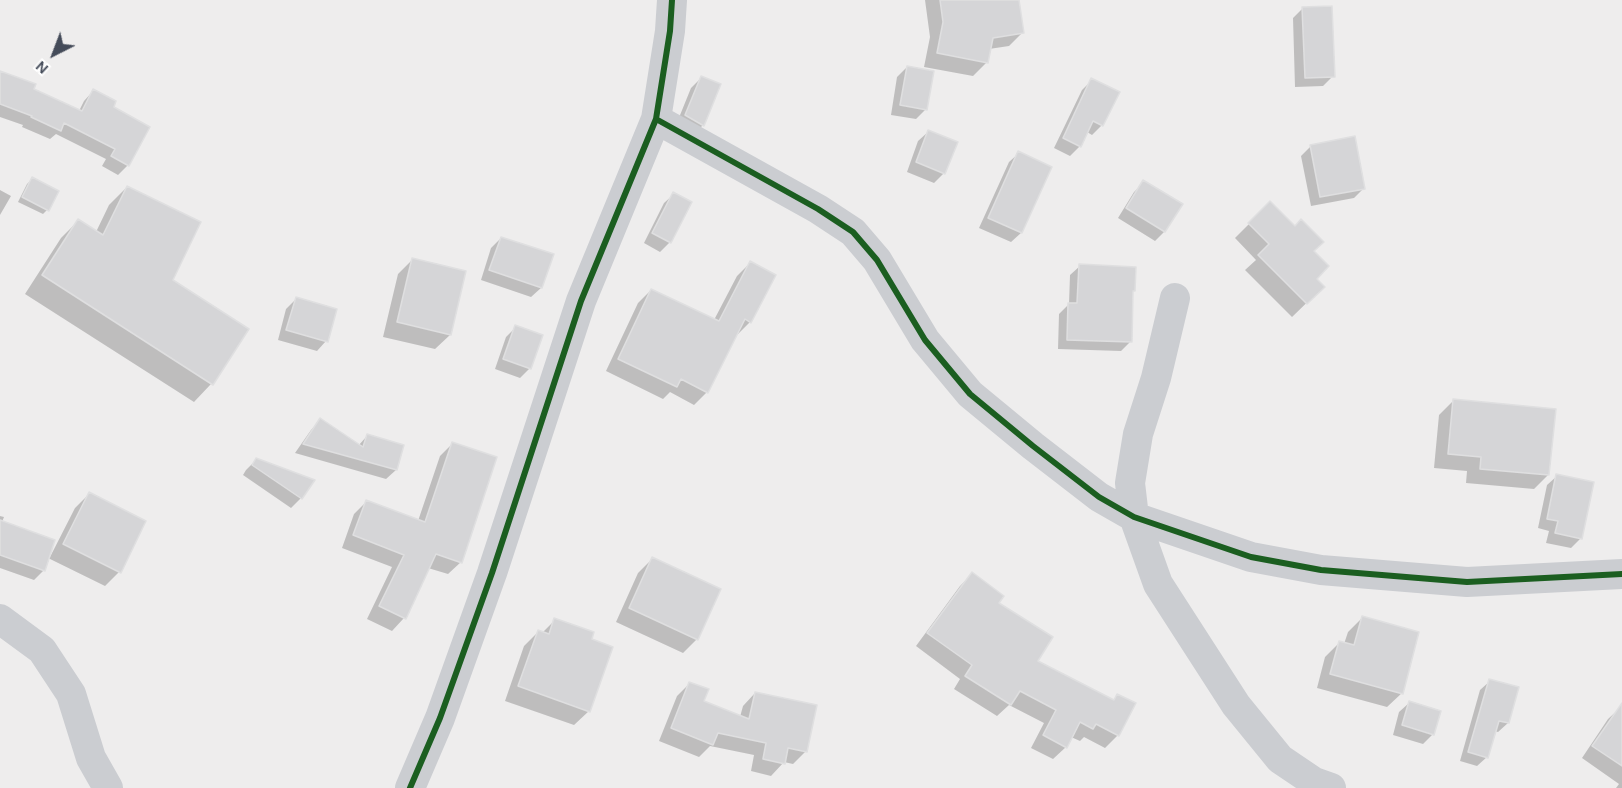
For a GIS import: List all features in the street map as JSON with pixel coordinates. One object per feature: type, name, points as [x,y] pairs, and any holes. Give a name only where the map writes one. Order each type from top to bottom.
[{"type":"street","points":[[410,788],[440,717],[492,573],[581,301],[656,119],[670,31],[672,0]]},
{"type":"street","points":[[656,119],[818,209],[854,232],[877,260],[925,340],[970,394],[1099,497],[1134,517],[1251,557],[1321,570],[1467,582],[1622,574]]},
{"type":"street","points":[[1175,298],[1156,378],[1138,434],[1130,483],[1134,517],[1158,584],[1236,705],[1280,759],[1319,786]]},
{"type":"street","points":[[0,619],[42,650],[71,694],[91,758],[108,788]]},
{"type":"building","points":[[940,0],[1019,0],[1024,33],[993,38],[988,63],[937,53],[943,22]]},
{"type":"building","points":[[1332,6],[1335,77],[1305,78],[1302,7]]},
{"type":"building","points":[[907,66],[934,71],[927,110],[900,105]]},
{"type":"building","points":[[0,71],[36,84],[34,89],[82,111],[93,89],[116,101],[114,107],[150,127],[129,166],[111,156],[115,149],[64,123],[61,131],[32,116],[0,104]]},
{"type":"building","points":[[701,76],[721,84],[704,126],[685,115]]},
{"type":"building","points":[[1091,78],[1120,92],[1103,126],[1093,121],[1081,147],[1063,138]]},
{"type":"building","points":[[928,130],[958,142],[945,174],[916,162]]},
{"type":"building","points":[[1355,136],[1365,189],[1320,197],[1310,145]]},
{"type":"building","points":[[1018,151],[1052,167],[1022,233],[988,218]]},
{"type":"building","points":[[32,177],[59,191],[49,211],[22,197]]},
{"type":"building","points":[[1143,180],[1183,204],[1165,232],[1126,208]]},
{"type":"building","points":[[127,186],[201,222],[173,280],[249,329],[213,385],[42,275],[78,219],[103,235]]},
{"type":"building","points":[[673,192],[692,202],[671,243],[652,233]]},
{"type":"building","points":[[1270,201],[1295,226],[1301,219],[1324,242],[1314,251],[1329,266],[1317,279],[1325,287],[1307,304],[1258,255],[1269,244],[1248,223]]},
{"type":"building","points":[[501,237],[554,254],[542,288],[489,270]]},
{"type":"building","points":[[412,258],[466,271],[451,335],[397,322]]},
{"type":"building","points":[[750,261],[776,275],[751,323],[745,319],[708,393],[681,379],[677,387],[618,359],[651,289],[719,321]]},
{"type":"building","points":[[1079,264],[1136,267],[1132,342],[1067,340],[1068,303],[1077,303]]},
{"type":"building","points":[[296,297],[337,309],[328,342],[286,330]]},
{"type":"building","points":[[515,325],[543,335],[531,369],[503,359]]},
{"type":"building","points":[[1453,399],[1556,409],[1549,475],[1480,469],[1481,457],[1448,454]]},
{"type":"building","points":[[320,418],[363,447],[367,434],[404,445],[397,470],[303,444]]},
{"type":"building","points":[[452,442],[497,457],[462,563],[436,554],[406,619],[379,606],[404,555],[353,535],[366,500],[425,522]]},
{"type":"building","points":[[256,458],[315,480],[302,499],[252,465]]},
{"type":"building","points":[[1556,474],[1594,482],[1582,539],[1555,533],[1558,521],[1547,519]]},
{"type":"building","points":[[89,492],[146,521],[121,573],[63,544]]},
{"type":"building","points":[[0,520],[55,540],[45,571],[0,555]]},
{"type":"building","points":[[652,557],[721,589],[698,640],[629,608]]},
{"type":"building","points":[[972,572],[1004,596],[999,603],[1053,637],[1038,661],[1114,700],[1117,694],[1136,703],[1119,736],[1096,724],[1093,729],[1080,722],[1067,748],[1043,735],[1056,710],[1020,691],[1011,705],[965,676],[972,665],[927,633]]},
{"type":"building","points":[[1362,616],[1419,632],[1403,694],[1330,674],[1339,641],[1354,645]]},
{"type":"building","points":[[554,618],[594,632],[592,639],[613,647],[590,712],[518,686],[538,630],[549,634]]},
{"type":"building","points":[[1489,679],[1519,687],[1509,723],[1499,721],[1488,758],[1468,752]]},
{"type":"building","points":[[689,682],[709,689],[704,701],[749,719],[755,692],[817,705],[807,752],[788,748],[785,764],[763,759],[766,743],[718,733],[713,745],[671,728]]},
{"type":"building","points":[[1409,701],[1441,711],[1434,735],[1402,725]]},
{"type":"building","points":[[1622,703],[1622,766],[1592,746]]},
{"type":"cycle path","points":[[410,788],[440,718],[492,573],[581,301],[656,119],[670,31],[672,0]]},
{"type":"cycle path","points":[[656,119],[818,209],[853,232],[877,260],[925,340],[970,394],[1099,497],[1134,517],[1251,557],[1321,570],[1467,582],[1622,574]]}]
